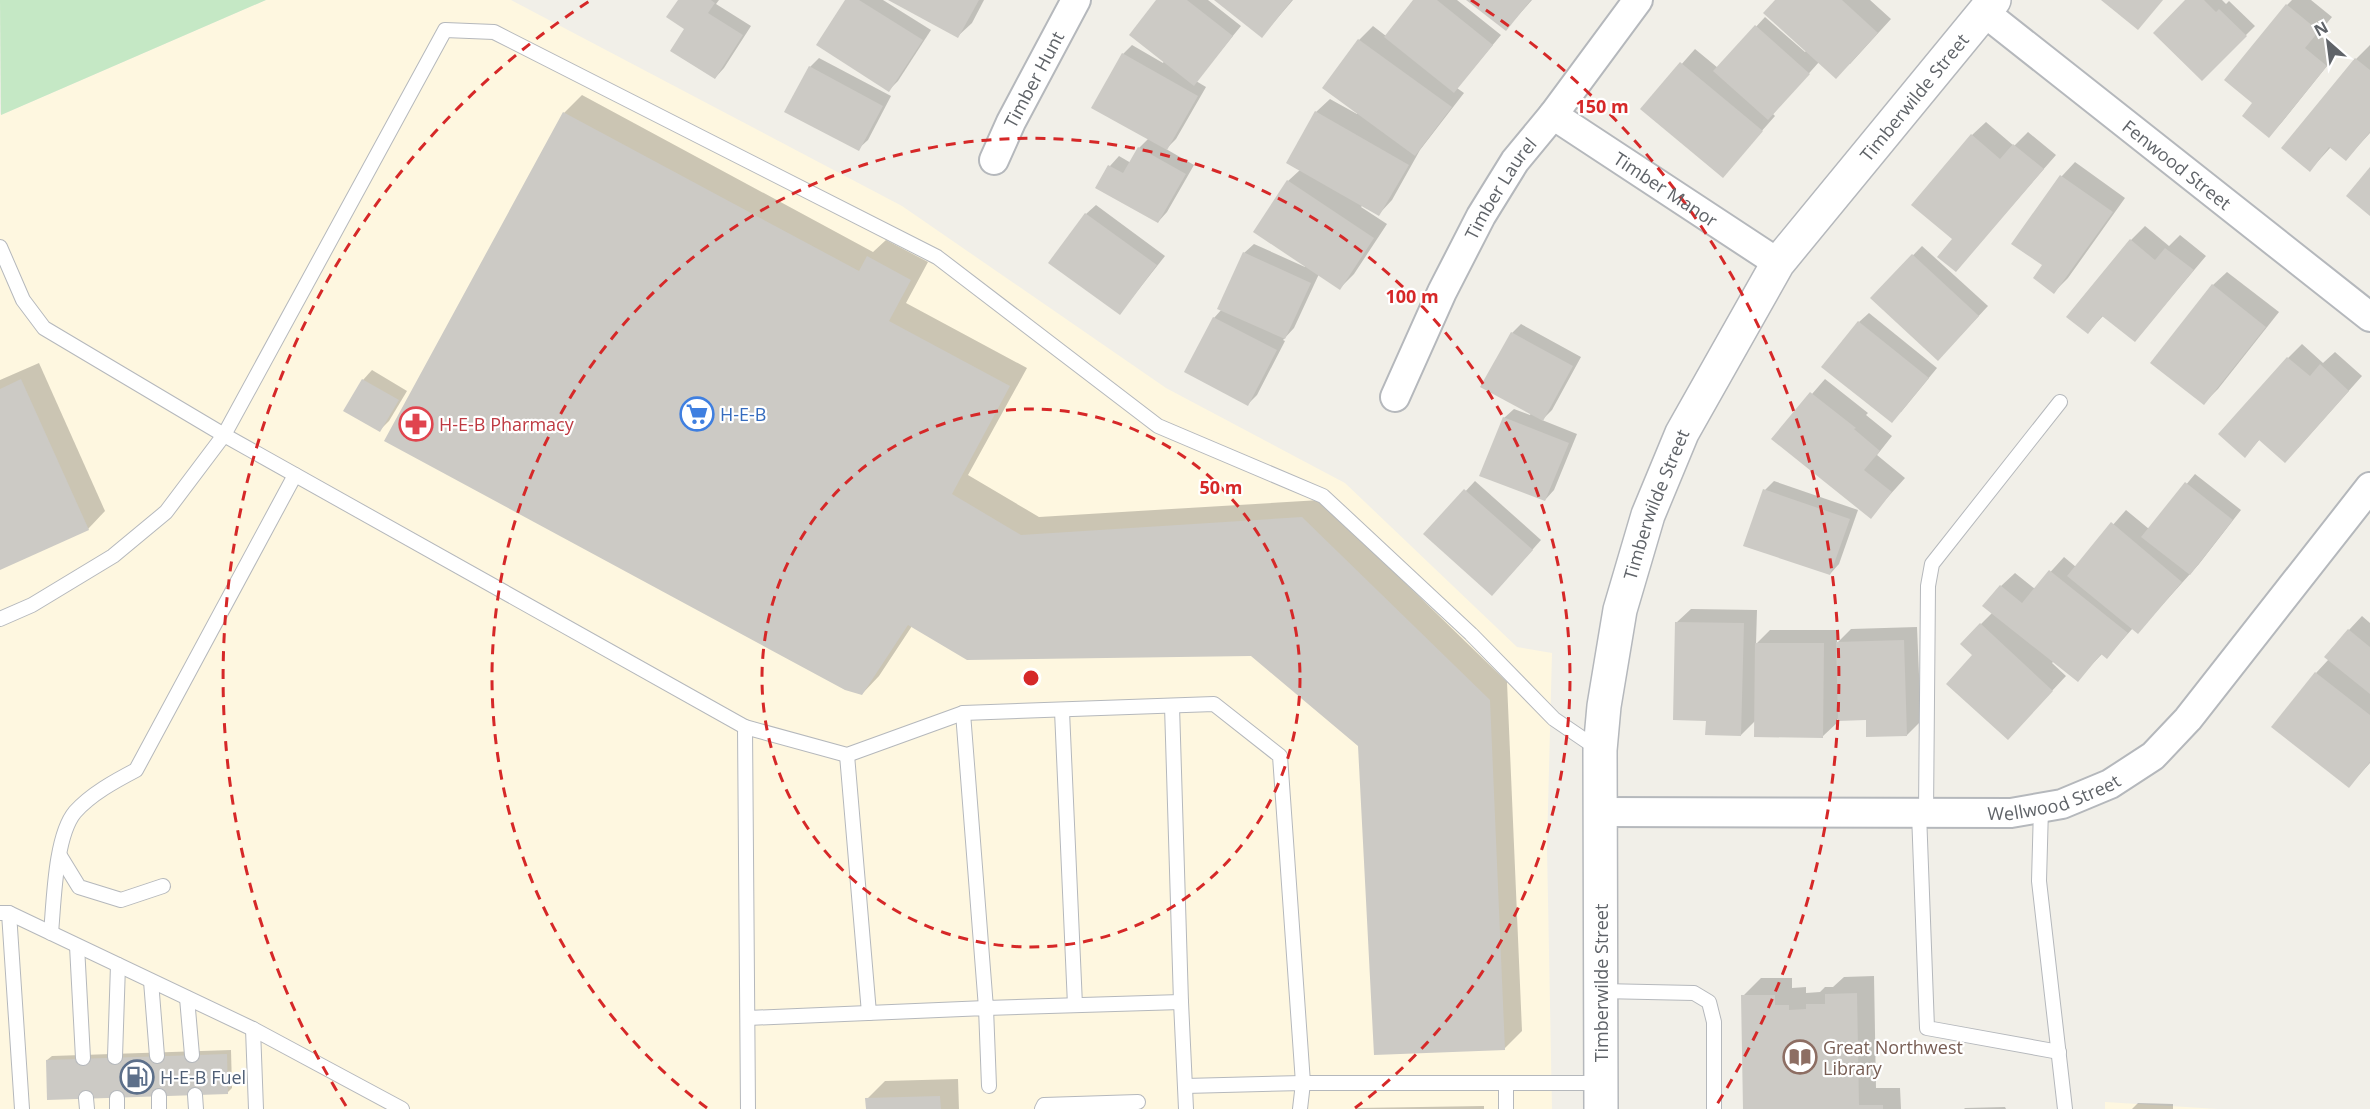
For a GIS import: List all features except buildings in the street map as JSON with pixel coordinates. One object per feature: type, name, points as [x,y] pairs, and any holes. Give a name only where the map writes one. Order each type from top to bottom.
[{"type":"street","name":"Timber Hunt","points":[[994,160],[1011,122],[1076,0]]},
{"type":"street","name":"Timber Laurel","points":[[1395,397],[1442,292],[1481,216],[1515,161],[1553,115],[1638,0]]},
{"type":"street","name":"Timberwilde Street","points":[[1601,1096],[1600,750],[1604,706],[1620,610],[1648,515],[1682,433],[1778,263],[1989,6]]},
{"type":"street","name":"Fenwood Street","points":[[1989,6],[2370,317]]},
{"type":"street","name":"Timber Manor","points":[[1553,115],[1778,263]]},
{"type":"street","name":"Wellwood Street","points":[[1600,812],[2012,813],[2062,804],[2110,784],[2153,756],[2188,719],[2370,487]]},
{"type":"lane","points":[[0,619],[32,605],[113,556],[166,512],[224,435],[445,30],[494,33],[937,257],[1158,426],[1323,496],[1471,634],[1554,719],[1600,750]]},
{"type":"lane","points":[[0,247],[23,300],[44,328],[224,435],[745,727],[847,755],[963,713],[1214,704],[1280,756],[1303,1083],[1300,1109]]},
{"type":"lane","points":[[2059,1052],[1927,1028],[1922,813],[1928,586],[1932,564],[2060,402]]},
{"type":"lane","points":[[51,933],[61,840],[75,812],[111,783],[136,770],[295,475]]},
{"type":"lane","points":[[1172,706],[1186,1109]]},
{"type":"lane","points":[[1062,711],[1075,1005]]},
{"type":"lane","points":[[963,713],[986,1008],[989,1086]]},
{"type":"lane","points":[[745,727],[748,1109]]},
{"type":"lane","points":[[847,755],[869,1013]]},
{"type":"lane","points":[[2041,808],[2039,881],[2065,1109]]},
{"type":"lane","points":[[60,856],[79,887],[121,900],[163,886]]},
{"type":"lane","points":[[22,1109],[5,913],[253,1029],[402,1109]]},
{"type":"lane","points":[[77,946],[83,1058]]},
{"type":"lane","points":[[116,1057],[118,965]]},
{"type":"lane","points":[[151,981],[157,1056]]},
{"type":"lane","points":[[1601,991],[1694,993],[1709,1002],[1714,1022],[1714,1109]]},
{"type":"lane","points":[[187,998],[192,1055]]},
{"type":"lane","points":[[748,1018],[1181,1002]]},
{"type":"lane","points":[[253,1029],[256,1109]]},
{"type":"lane","points":[[1185,1086],[1303,1083],[1506,1083],[1601,1096]]},
{"type":"lane","points":[[1506,1083],[1506,1109]]},
{"type":"lane","points":[[1042,1109],[1044,1105],[1138,1102]]},
{"type":"shaded area","points":[[266,0],[511,0],[902,206],[1166,388],[1345,483],[1517,647],[1552,653],[1547,847],[1552,1109],[0,1109],[0,113],[1,115]]},
{"type":"shaded area","points":[[2105,1102],[2218,1109],[2105,1109]]},
{"type":"green space","points":[[0,0],[266,0],[1,115]]},
{"type":"place","name":"H-E-B","points":[[697,414]]},
{"type":"place","name":"H-E-B Pharmacy","points":[[416,424]]},
{"type":"place","name":"Great Northwest Library","points":[[1800,1057]]},
{"type":"place","name":"H-E-B Fuel","points":[[137,1077]]}]
